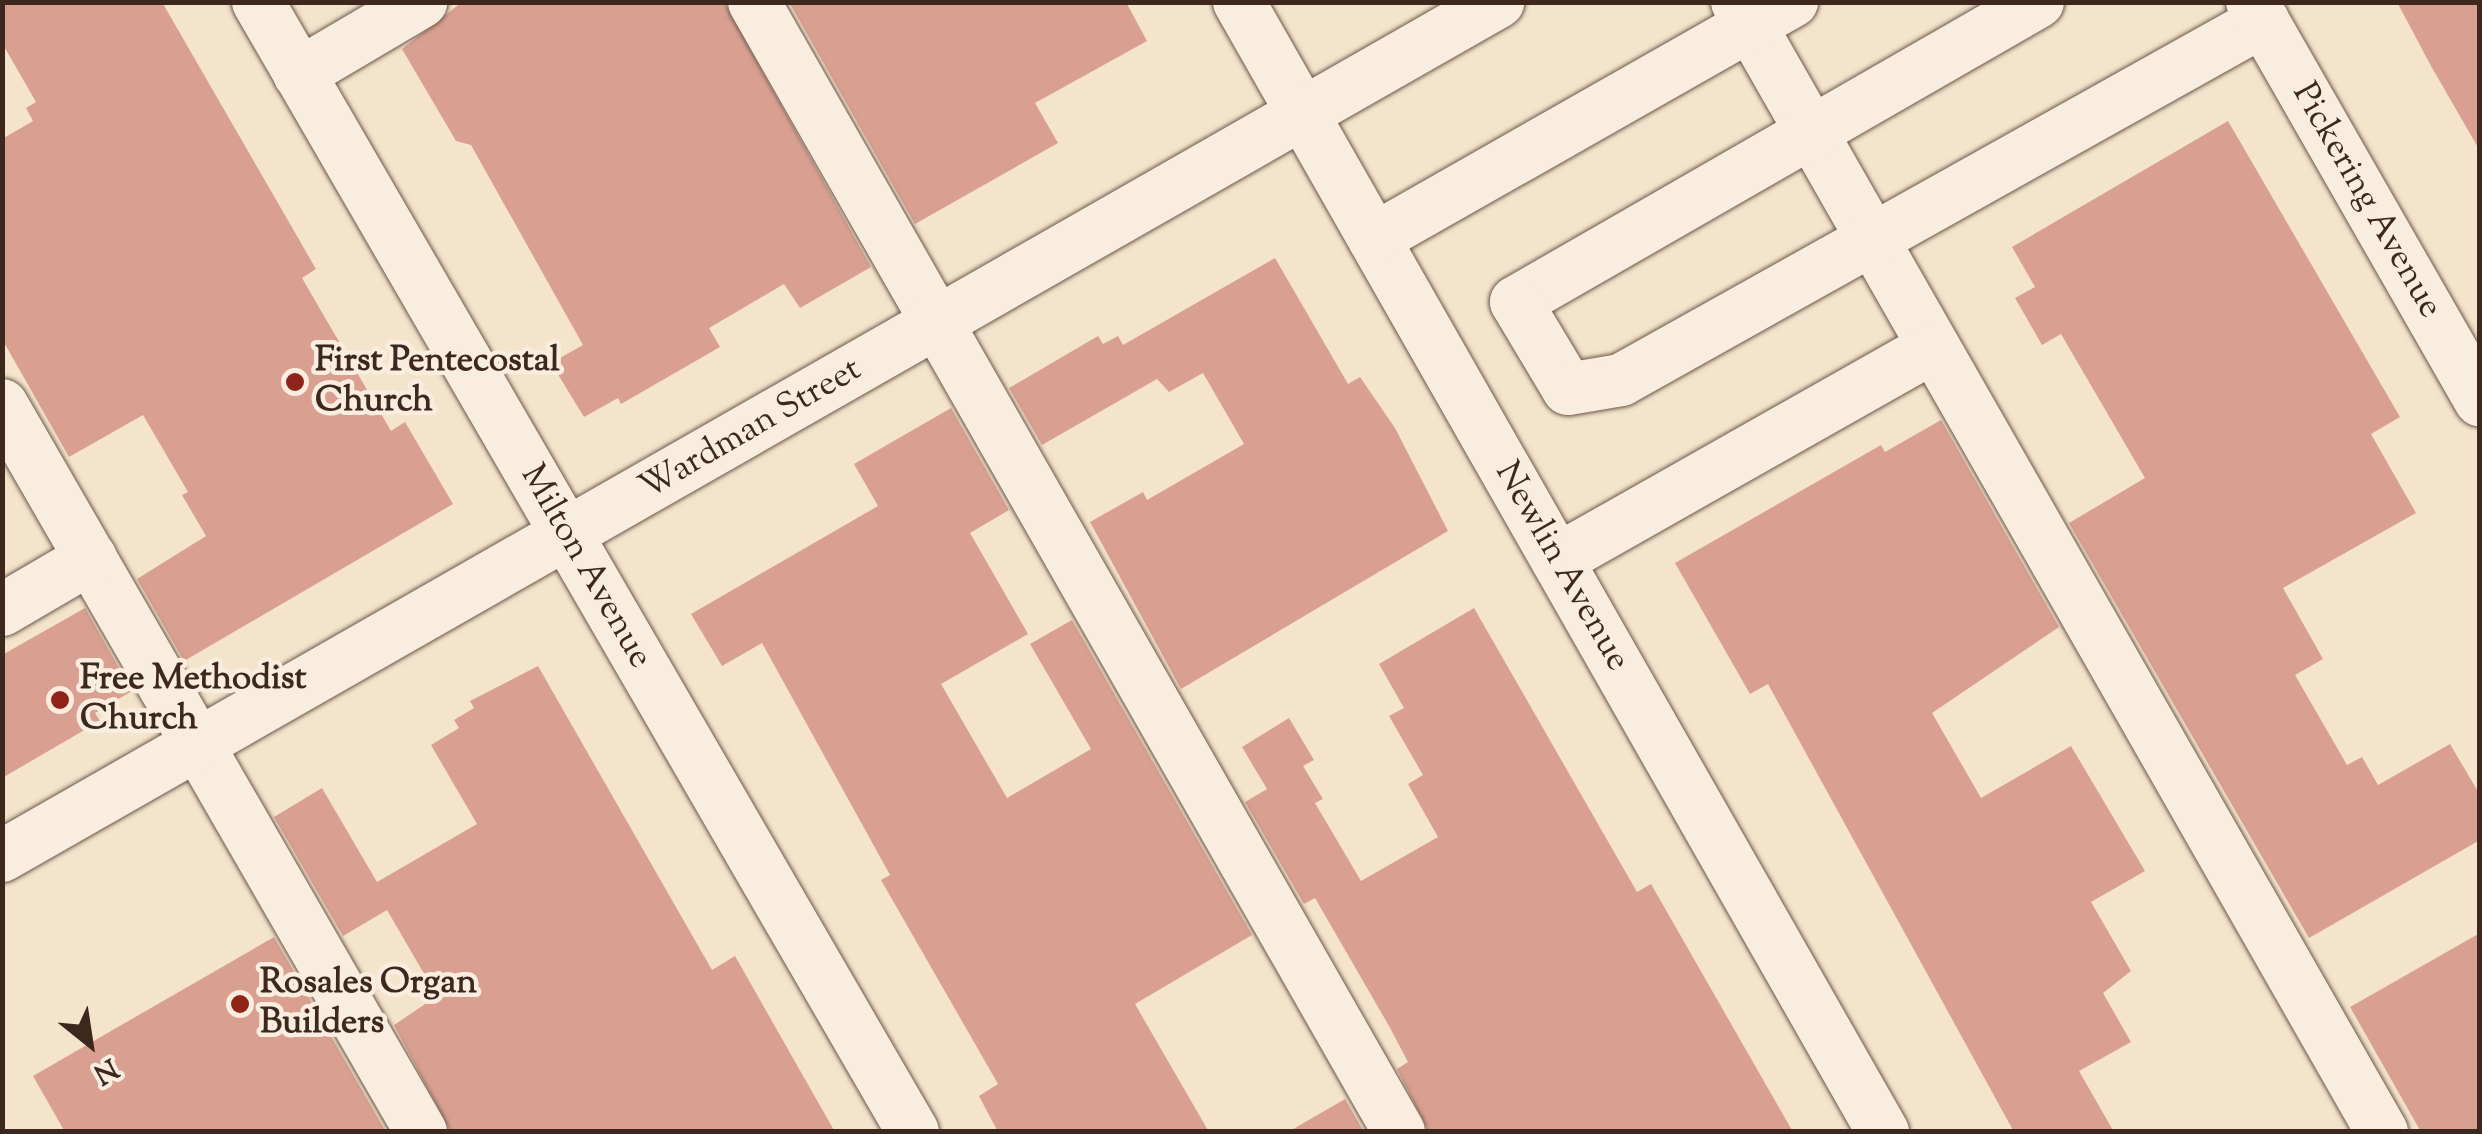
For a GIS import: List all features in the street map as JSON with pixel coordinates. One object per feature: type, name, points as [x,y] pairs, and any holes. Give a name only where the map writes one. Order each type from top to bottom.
[{"type":"street","name":"Milton Avenue","points":[[258,2],[913,1132]]},
{"type":"street","points":[[299,74],[422,2]]},
{"type":"street","points":[[754,2],[1400,1132]]},
{"type":"street","name":"Newlin Avenue","points":[[1238,2],[1883,1132]]},
{"type":"street","name":"Wardman Street","points":[[2,856],[1498,2]]},
{"type":"street","points":[[2038,2],[1516,302],[1568,388],[1621,380],[2257,12]]},
{"type":"street","points":[[1374,239],[1760,11],[1810,132],[2382,1132]]},
{"type":"street","name":"Pickering Avenue","points":[[2257,12],[2480,400]]},
{"type":"street","points":[[1557,560],[1933,347]]},
{"type":"street","points":[[10,435],[91,558],[421,1132]]},
{"type":"street","points":[[2,610],[91,558]]},
{"type":"building","points":[[2,2],[162,2],[316,269],[302,278],[391,431],[405,422],[453,504],[184,661],[137,579],[206,536],[182,495],[188,492],[143,415],[69,457],[2,339],[2,139],[33,121],[26,108],[36,102],[2,43]]},
{"type":"building","points":[[462,2],[724,2],[871,267],[800,308],[784,284],[709,328],[720,347],[621,404],[618,398],[584,417],[551,363],[583,345],[471,145],[456,141],[402,49]]},
{"type":"building","points":[[789,2],[1126,2],[1147,41],[1035,103],[1058,143],[915,224]]},
{"type":"building","points":[[2397,2],[2480,2],[2480,151],[2431,66]]},
{"type":"building","points":[[2228,121],[2400,417],[2371,434],[2416,513],[2283,588],[2323,659],[2295,675],[2347,765],[2362,757],[2378,785],[2450,744],[2480,795],[2480,840],[2309,938],[2069,523],[2145,478],[2061,334],[2042,345],[2015,298],[2035,287],[2012,247]]},
{"type":"building","points":[[1275,258],[1348,384],[1360,377],[1395,428],[1448,531],[1181,689],[1090,522],[1143,492],[1147,500],[1244,444],[1203,373],[1169,392],[1157,379],[1042,445],[1009,388],[1098,336],[1103,344],[1118,336],[1123,345]]},
{"type":"building","points":[[951,408],[1009,510],[970,533],[1028,634],[941,684],[1007,798],[1091,749],[1030,644],[1072,620],[1252,935],[1135,1004],[1209,1132],[998,1132],[979,1096],[998,1084],[881,880],[890,875],[762,643],[722,666],[691,614],[878,506],[854,464]]},
{"type":"building","points":[[1941,420],[2059,627],[1932,713],[1981,798],[2071,746],[2145,871],[2091,902],[2131,971],[2103,993],[2131,1042],[2079,1071],[2114,1132],[2014,1132],[1768,684],[1750,694],[1675,563],[1881,445],[1885,452]]},
{"type":"building","name":"Free Methodist Church","points":[[85,608],[132,691],[95,713],[100,721],[2,778],[2,655]]},
{"type":"building","points":[[1474,608],[1637,892],[1651,884],[1793,1132],[1429,1132],[1397,1069],[1408,1062],[1389,1026],[1315,898],[1304,904],[1245,802],[1267,789],[1242,747],[1289,718],[1314,760],[1303,766],[1323,799],[1315,803],[1361,881],[1438,837],[1408,784],[1423,775],[1389,716],[1404,708],[1379,664]]},
{"type":"building","points":[[538,666],[712,970],[735,956],[835,1132],[451,1132],[394,1025],[437,996],[387,910],[343,936],[274,817],[322,788],[377,882],[477,824],[431,745],[459,728],[454,720],[474,708],[470,701]]},
{"type":"building","points":[[2480,933],[2480,1132],[2421,1132],[2350,1007]]},
{"type":"building","name":"Rosales Organ Builders","points":[[274,937],[386,1132],[65,1132],[33,1076]]},
{"type":"building","points":[[1345,1099],[1364,1132],[1288,1132]]},
{"type":"place","name":"First Pentecostal Church","points":[[295,382]]},
{"type":"place","name":"Free Methodist Church","points":[[60,700]]},
{"type":"place","name":"Rosales Organ Builders","points":[[240,1004]]}]
